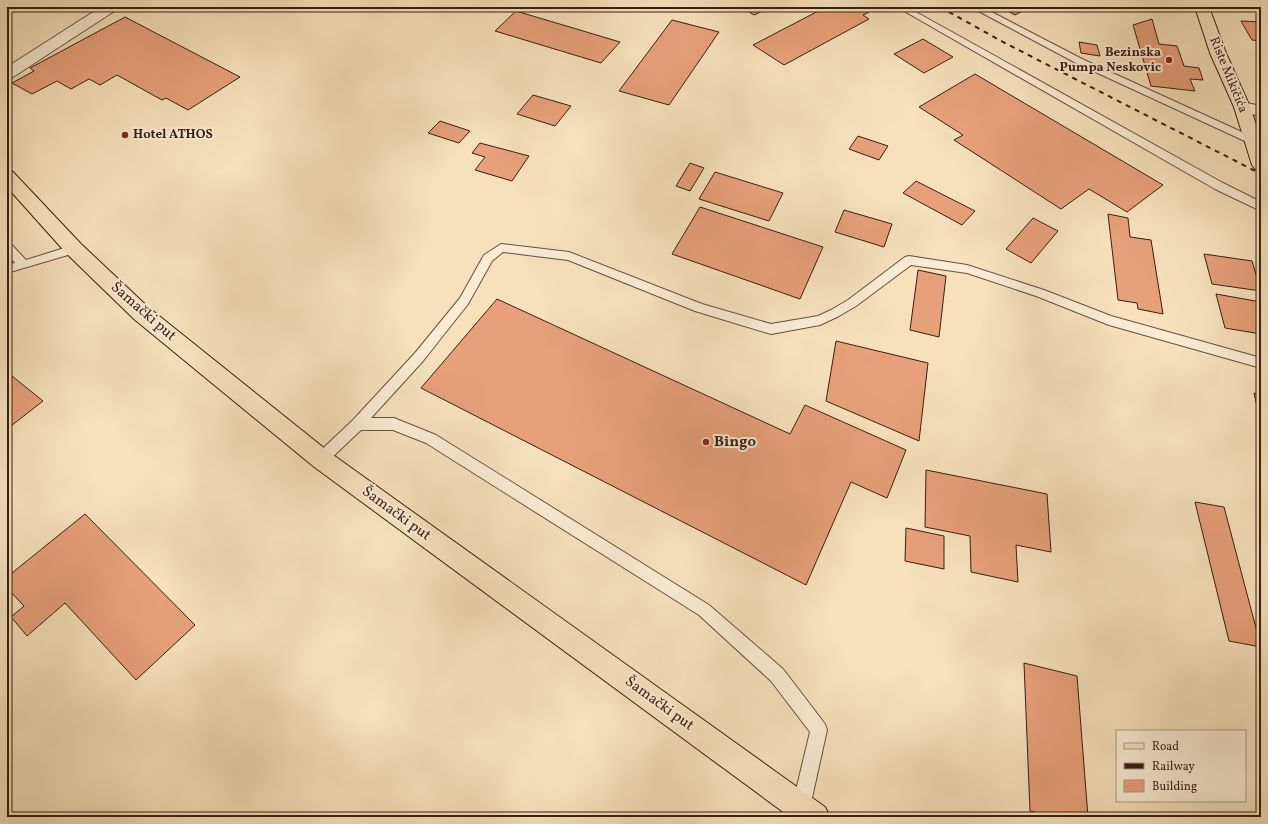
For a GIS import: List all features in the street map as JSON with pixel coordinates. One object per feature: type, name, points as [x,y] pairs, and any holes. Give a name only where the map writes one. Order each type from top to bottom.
[{"type":"main road","name":"Riste Mikičića","points":[[1202,7],[1218,53],[1242,107],[1261,165]]},
{"type":"main road","name":"Šamački put","points":[[7,176],[74,250],[141,313],[320,459],[808,812]]},
{"type":"street","points":[[7,74],[111,7]]},
{"type":"street","points":[[1242,107],[1261,110]]},
{"type":"lane","points":[[901,7],[1219,186],[1261,207]]},
{"type":"lane","points":[[975,7],[1080,61],[1253,142]]},
{"type":"lane","points":[[7,247],[24,265]]},
{"type":"lane","points":[[320,459],[358,424],[419,357],[464,301],[488,258],[501,248],[569,256],[699,308],[771,329],[820,320],[835,313],[909,260],[930,263],[966,269],[1040,293],[1109,320],[1261,363]]},
{"type":"lane","points":[[7,269],[74,250]]},
{"type":"lane","points":[[358,424],[394,424],[431,439],[704,610],[777,675],[819,730],[808,812]]},
{"type":"building","points":[[741,7],[771,7],[754,15]]},
{"type":"building","points":[[826,7],[877,8],[863,15],[869,19],[784,65],[753,45]]},
{"type":"building","points":[[1000,7],[1030,7],[1015,15]]},
{"type":"building","points":[[516,11],[620,42],[601,63],[495,31]]},
{"type":"building","points":[[125,17],[240,77],[188,110],[166,98],[162,100],[117,75],[100,85],[89,79],[71,89],[57,81],[32,94],[12,83],[34,71],[30,68]]},
{"type":"building","points":[[1152,19],[1159,44],[1177,46],[1184,66],[1199,68],[1203,80],[1190,79],[1195,91],[1151,86],[1133,25]]},
{"type":"building","points":[[672,20],[719,32],[669,105],[619,91]]},
{"type":"building","points":[[1241,21],[1261,22],[1261,41],[1252,40]]},
{"type":"building","points":[[923,39],[953,57],[924,73],[894,54]]},
{"type":"building","points":[[1079,42],[1097,45],[1100,56],[1081,53]]},
{"type":"building","points":[[975,74],[1163,185],[1127,212],[1089,189],[1061,209],[954,140],[963,135],[919,107]]},
{"type":"building","points":[[533,95],[571,106],[555,126],[517,114]]},
{"type":"building","points":[[440,121],[470,131],[459,143],[428,133]]},
{"type":"building","points":[[858,136],[888,146],[879,160],[849,149]]},
{"type":"building","points":[[480,143],[529,156],[512,181],[475,170],[485,157],[472,153]]},
{"type":"building","points":[[690,163],[704,168],[690,191],[676,186]]},
{"type":"building","points":[[715,172],[783,193],[769,221],[699,199]]},
{"type":"building","points":[[916,181],[975,211],[962,225],[903,193]]},
{"type":"building","points":[[700,207],[823,247],[800,299],[672,254]]},
{"type":"building","points":[[844,210],[892,224],[884,247],[835,232]]},
{"type":"building","points":[[1108,214],[1128,218],[1130,237],[1151,240],[1163,314],[1138,309],[1137,303],[1118,300]]},
{"type":"building","points":[[1033,218],[1058,231],[1031,263],[1006,249]]},
{"type":"building","points":[[1204,254],[1252,261],[1261,291],[1212,284]]},
{"type":"building","points":[[918,270],[946,276],[939,337],[910,330]]},
{"type":"building","points":[[1216,294],[1261,302],[1261,334],[1225,328]]},
{"type":"building","name":"Bingo","points":[[497,299],[790,434],[805,405],[906,450],[887,498],[851,482],[806,585],[421,388]]},
{"type":"building","points":[[836,341],[928,363],[919,441],[826,401]]},
{"type":"building","points":[[7,372],[43,401],[7,429]]},
{"type":"building","points":[[1254,393],[1261,395],[1261,424]]},
{"type":"building","points":[[926,470],[1047,494],[1051,552],[1016,545],[1018,582],[971,572],[970,536],[925,527]]},
{"type":"building","points":[[1195,502],[1224,507],[1261,647],[1229,641]]},
{"type":"building","points":[[85,514],[195,625],[136,680],[65,603],[27,636],[11,617],[24,606],[7,588],[7,577]]},
{"type":"building","points":[[906,528],[944,536],[944,569],[905,561]]},
{"type":"building","points":[[1024,663],[1077,676],[1088,817],[1052,817],[1030,811]]},
{"type":"railway","points":[[940,7],[1003,42],[1261,174]]},
{"type":"place","name":"Bezinska Pumpa Neskovic","points":[[1169,60]]},
{"type":"place","name":"Hotel ATHOS","points":[[125,135]]},
{"type":"place","name":"Bingo","points":[[706,442]]}]
